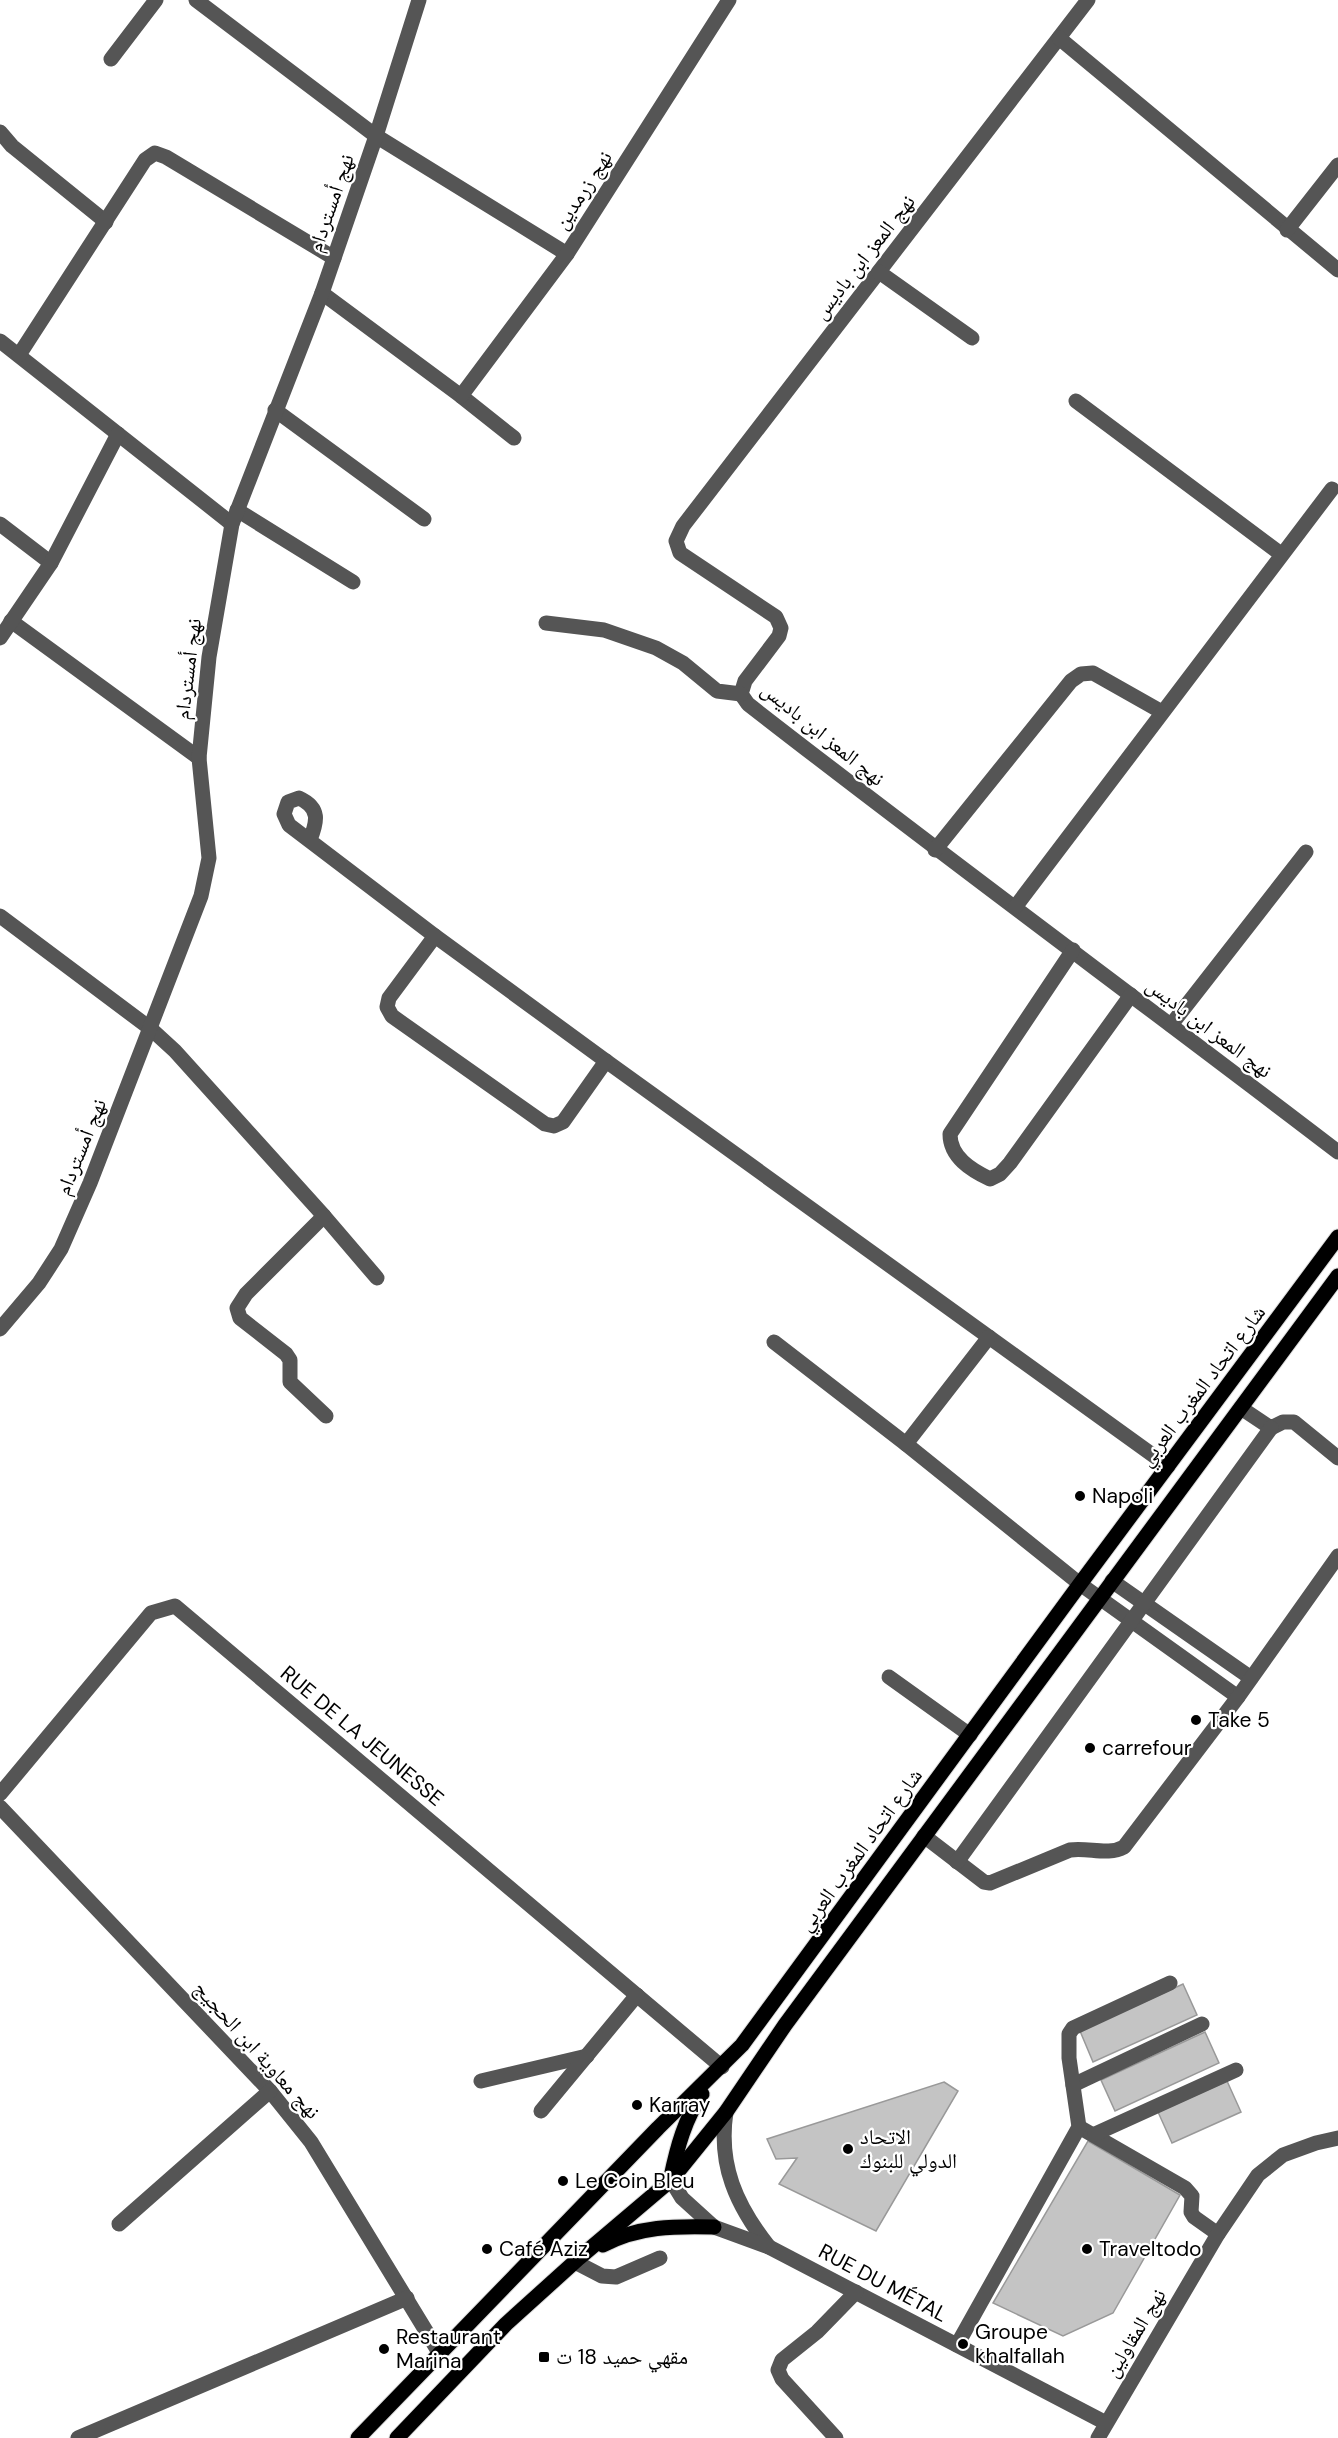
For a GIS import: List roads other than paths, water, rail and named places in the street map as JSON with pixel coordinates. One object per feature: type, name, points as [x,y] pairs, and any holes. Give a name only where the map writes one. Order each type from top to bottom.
[{"type":"main road","name":"شارع اتحاد المغرب العربي","points":[[358,2438],[658,2128],[742,2045],[1338,1237]]},
{"type":"main road","name":"شارع اتحاد المغرب العربي","points":[[397,2438],[506,2324],[671,2180],[726,2112],[785,2025],[1338,1276]]},
{"type":"main road","points":[[671,2180],[676,2153],[691,2113],[722,2067]]},
{"type":"main road","points":[[577,2260],[616,2238],[647,2229],[673,2226],[714,2227]]},
{"type":"street","points":[[111,59],[156,0]]},
{"type":"street","points":[[196,0],[376,136],[567,254]]},
{"type":"street","name":"نهج أمستردام","points":[[0,1329],[39,1283],[60,1249],[94,1172],[201,896],[207,874],[208,858],[199,758],[209,657],[235,517],[322,293],[376,136],[419,0]]},
{"type":"street","name":"نهج زرمدين","points":[[461,396],[567,254],[729,0]]},
{"type":"street","name":"نهج المعز ابن باديس","points":[[1088,0],[683,526],[676,541],[680,553],[776,617],[781,628],[779,636],[745,681],[741,694],[748,704],[935,850],[1016,906],[1338,1152]]},
{"type":"street","points":[[1059,38],[1287,230],[1338,270]]},
{"type":"street","points":[[0,132],[12,146],[106,222]]},
{"type":"street","points":[[19,355],[145,160],[155,153],[166,157],[334,258]]},
{"type":"street","points":[[1287,230],[1338,165]]},
{"type":"street","points":[[879,272],[972,338]]},
{"type":"street","points":[[322,293],[514,438]]},
{"type":"street","points":[[0,341],[118,434],[235,517],[353,582]]},
{"type":"street","points":[[1076,401],[1281,554]]},
{"type":"street","points":[[275,410],[424,519]]},
{"type":"street","points":[[0,638],[51,563],[118,434]]},
{"type":"street","points":[[1016,906],[1332,489]]},
{"type":"street","points":[[0,524],[51,563]]},
{"type":"street","points":[[11,621],[199,758]]},
{"type":"street","points":[[546,623],[604,630],[634,639],[683,663],[717,691],[741,694]]},
{"type":"street","points":[[935,850],[1071,681],[1082,675],[1093,673],[1162,712]]},
{"type":"street","points":[[310,840],[435,936],[606,1061],[1168,1466]]},
{"type":"street","points":[[1171,1025],[1306,852]]},
{"type":"street","points":[[0,916],[151,1029],[186,1062],[377,1278]]},
{"type":"street","points":[[435,936],[389,998],[387,1007],[392,1016],[545,1124],[554,1126],[563,1122],[606,1061]]},
{"type":"street","points":[[1073,950],[950,1134],[950,1145],[954,1154],[990,1179],[1000,1174],[1131,995]]},
{"type":"street","points":[[324,1216],[246,1294],[237,1308],[240,1318],[286,1354],[290,1360],[290,1382],[326,1416]]},
{"type":"street","points":[[906,1444],[989,1337]]},
{"type":"street","points":[[774,1342],[906,1444],[1080,1584],[1238,1697]]},
{"type":"street","points":[[1241,1408],[1271,1428]]},
{"type":"street","points":[[957,1862],[1271,1428],[1283,1422],[1294,1422],[1338,1458]]},
{"type":"street","points":[[924,1836],[984,1882],[990,1883],[1070,1850],[1112,1851],[1124,1847],[1238,1697],[1338,1556]]},
{"type":"street","points":[[1113,1581],[1251,1678]]},
{"type":"street","name":"RUE DE LA JEUNESSE","points":[[0,1794],[151,1613],[175,1606],[722,2067]]},
{"type":"street","points":[[888,1677],[969,1735]]},
{"type":"street","name":"نهج معاوية ابن الحجيج","points":[[0,1807],[270,2091],[311,2142],[440,2354]]},
{"type":"street","points":[[957,2345],[1079,2127],[1069,2058],[1069,2034],[1073,2028],[1170,1983]]},
{"type":"street","points":[[541,2111],[637,1995]]},
{"type":"street","points":[[1073,2085],[1202,2024]]},
{"type":"street","points":[[481,2081],[587,2056]]},
{"type":"street","points":[[1095,2134],[1236,2070]]},
{"type":"street","points":[[119,2224],[270,2091]]},
{"type":"street","name":"RUE DU MÉTAL","points":[[726,2112],[723,2134],[732,2189],[743,2212],[769,2247]]},
{"type":"street","points":[[1079,2127],[1095,2134],[1185,2188],[1192,2196],[1191,2212],[1194,2217],[1218,2234]]},
{"type":"street","name":"نهج المقاولين","points":[[1098,2438],[1218,2234],[1258,2175],[1283,2155],[1338,2138]]},
{"type":"street","name":"RUE DU MÉTAL","points":[[671,2180],[682,2198],[714,2227],[769,2247],[1106,2423]]},
{"type":"street","points":[[577,2260],[602,2277],[616,2277],[660,2258]]},
{"type":"street","points":[[836,2438],[782,2379],[778,2370],[782,2360],[817,2332],[856,2292]]},
{"type":"street","points":[[78,2438],[407,2298]]},
{"type":"place","name":"Napoli","points":[[1080,1496]]},
{"type":"place","name":"Take 5","points":[[1196,1720]]},
{"type":"place","name":"carrefour","points":[[1090,1748]]},
{"type":"place","name":"Karray","points":[[637,2105]]},
{"type":"place","name":"الاتحاد الدولي للبنوك","points":[[848,2149]]},
{"type":"place","name":"Le Coin Bleu","points":[[563,2181]]},
{"type":"place","name":"Café Aziz","points":[[487,2249]]},
{"type":"place","name":"Traveltodo","points":[[1087,2249]]},
{"type":"place","name":"Groupe khalfallah","points":[[963,2344]]},
{"type":"place","name":"Restaurant Marina","points":[[384,2349]]},
{"type":"place","name":"مقهي حميد 18 ت","points":[[544,2357]]}]
